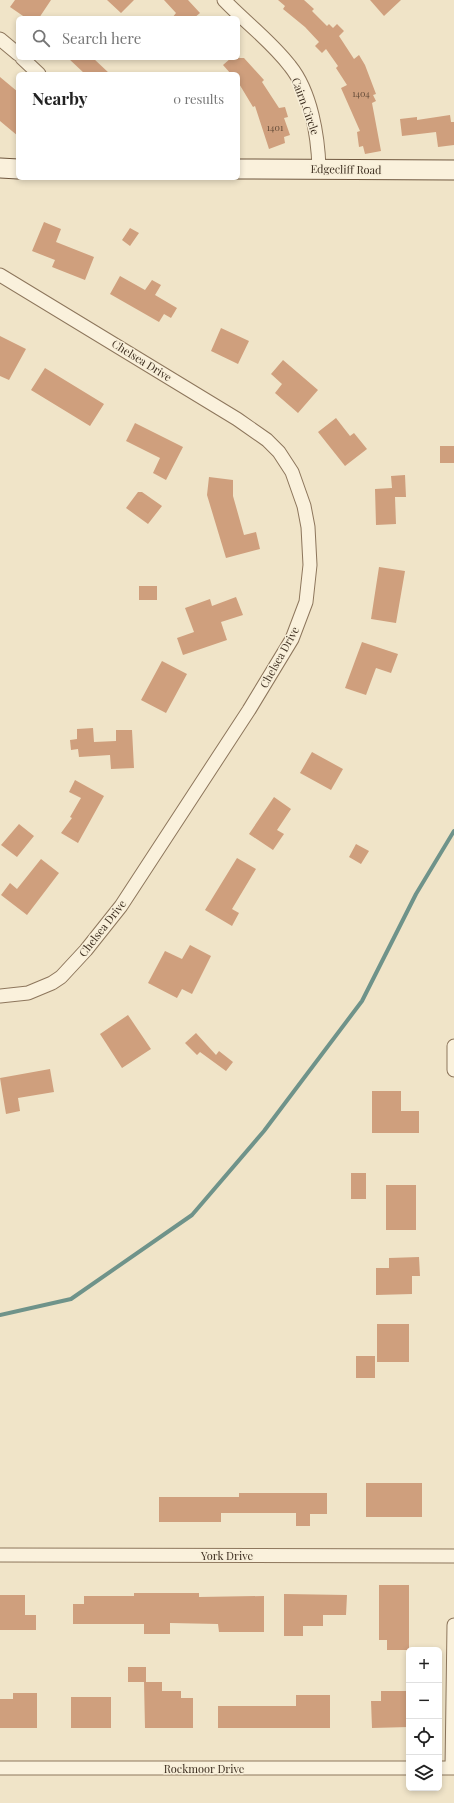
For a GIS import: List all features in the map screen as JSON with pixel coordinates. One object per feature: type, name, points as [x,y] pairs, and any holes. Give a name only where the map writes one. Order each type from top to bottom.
[{"type":"street","name":"Cairn Circle","points":[[224,0],[290,66],[301,85],[318,139],[319,168]]},
{"type":"street","points":[[0,39],[16,52]]},
{"type":"street","points":[[24,60],[37,72]]},
{"type":"street","points":[[0,168],[16,169]]},
{"type":"street","name":"Edgecliff Road","points":[[240,169],[319,168],[454,170]]},
{"type":"street","name":"Chelsea Drive","points":[[0,275],[231,415],[267,440],[279,452],[292,472],[304,506],[308,527],[310,565],[306,602],[292,639],[249,710],[121,906],[86,950],[61,977],[52,983],[28,993],[0,996]]},
{"type":"street","points":[[454,1046],[454,1070]]},
{"type":"street","name":"York Drive","points":[[0,1555],[454,1556]]},
{"type":"street","points":[[448,1768],[454,1625]]},
{"type":"street","name":"Rockmoor Drive","points":[[0,1768],[406,1768]]},
{"type":"building","points":[[15,0],[51,0],[40,16],[23,16],[10,7]]},
{"type":"building","points":[[107,0],[134,0],[121,13]]},
{"type":"building","points":[[164,0],[188,0],[200,13],[196,16],[174,16],[176,13]]},
{"type":"building","points":[[278,0],[304,0],[314,9],[312,11],[327,26],[329,24],[333,28],[337,24],[344,31],[339,36],[354,59],[359,55],[365,65],[376,94],[373,95],[376,101],[372,103],[381,151],[365,154],[363,146],[359,147],[357,132],[360,131],[341,88],[347,85],[336,68],[338,66],[326,49],[322,53],[315,46],[319,42],[305,27],[283,9],[285,6]]},
{"type":"building","points":[[370,0],[401,0],[384,16]]},
{"type":"building","points":[[240,58],[244,58],[264,80],[262,82],[279,108],[285,107],[288,117],[284,118],[290,135],[284,137],[285,143],[269,149],[255,106],[253,107],[240,85],[240,72],[229,72],[223,65],[229,60],[240,60]]},
{"type":"building","points":[[70,60],[95,60],[108,72],[83,72]]},
{"type":"building","points":[[0,77],[16,90],[16,134],[0,121]]},
{"type":"building","points":[[450,115],[451,122],[454,122],[454,145],[438,147],[436,132],[402,136],[400,119],[417,117],[417,120]]},
{"type":"building","points":[[44,222],[61,229],[56,242],[94,257],[85,280],[52,267],[55,260],[32,251]]},
{"type":"building","points":[[130,228],[139,233],[130,246],[122,240]]},
{"type":"building","points":[[120,276],[145,290],[152,280],[161,285],[155,295],[177,308],[171,318],[164,314],[159,322],[110,294]]},
{"type":"building","points":[[221,328],[249,341],[238,364],[211,351]]},
{"type":"building","points":[[0,336],[26,349],[9,380],[0,376]]},
{"type":"building","points":[[283,360],[318,390],[298,413],[275,393],[282,384],[271,374]]},
{"type":"building","points":[[45,368],[104,404],[90,426],[31,390]]},
{"type":"building","points":[[336,418],[350,436],[354,433],[367,449],[345,466],[318,432]]},
{"type":"building","points":[[135,423],[183,447],[166,480],[153,473],[160,458],[126,441]]},
{"type":"building","points":[[440,446],[454,446],[454,463],[440,463]]},
{"type":"building","points":[[405,475],[406,497],[395,497],[396,524],[376,525],[375,489],[392,488],[391,476]]},
{"type":"building","points":[[209,477],[233,480],[233,496],[244,535],[256,532],[260,549],[226,558],[207,495]]},
{"type":"building","points":[[138,492],[142,492],[162,506],[148,524],[126,508]]},
{"type":"building","points":[[379,567],[405,571],[396,623],[371,619]]},
{"type":"building","points":[[139,586],[157,586],[157,600],[139,600]]},
{"type":"building","points":[[236,597],[243,615],[221,622],[227,640],[183,655],[177,638],[194,632],[185,608],[210,599],[212,606]]},
{"type":"building","points":[[362,642],[398,654],[391,673],[376,668],[366,695],[345,688]]},
{"type":"building","points":[[162,661],[187,674],[166,713],[141,700]]},
{"type":"building","points":[[93,728],[94,742],[116,741],[116,730],[132,730],[134,768],[111,769],[110,755],[79,757],[78,749],[71,750],[70,740],[77,739],[77,729]]},
{"type":"building","points":[[312,752],[343,769],[331,790],[300,773]]},
{"type":"building","points":[[75,780],[104,796],[78,843],[61,833],[72,818],[70,817],[81,798],[69,792]]},
{"type":"building","points":[[274,797],[291,809],[277,830],[284,834],[273,850],[249,834]]},
{"type":"building","points":[[19,824],[34,836],[17,857],[1,845]]},
{"type":"building","points":[[356,844],[369,851],[361,864],[349,857]]},
{"type":"building","points":[[237,858],[256,869],[232,909],[239,913],[232,926],[205,910]]},
{"type":"building","points":[[41,859],[59,873],[27,915],[1,895],[10,883],[17,889]]},
{"type":"building","points":[[190,945],[211,956],[192,994],[182,989],[177,998],[148,983],[165,951],[182,959]]},
{"type":"building","points":[[128,1015],[151,1049],[122,1068],[100,1034]]},
{"type":"building","points":[[196,1033],[216,1055],[219,1051],[233,1062],[226,1071],[200,1052],[197,1055],[185,1043]]},
{"type":"building","points":[[50,1069],[54,1092],[18,1098],[20,1111],[6,1114],[0,1078]]},
{"type":"building","points":[[372,1091],[401,1091],[401,1111],[419,1111],[419,1133],[372,1133]]},
{"type":"building","points":[[351,1173],[366,1173],[366,1199],[351,1199]]},
{"type":"building","points":[[386,1185],[416,1185],[416,1230],[386,1230]]},
{"type":"building","points":[[419,1257],[420,1276],[412,1276],[412,1294],[376,1295],[376,1268],[389,1268],[389,1258]]},
{"type":"building","points":[[377,1324],[409,1324],[409,1362],[377,1362]]},
{"type":"building","points":[[356,1356],[375,1356],[375,1378],[356,1378]]},
{"type":"building","points":[[366,1483],[422,1483],[422,1517],[366,1517]]},
{"type":"building","points":[[239,1493],[327,1493],[327,1514],[310,1514],[310,1526],[296,1526],[296,1513],[221,1513],[221,1522],[159,1522],[159,1497],[239,1497]]},
{"type":"building","points":[[379,1585],[409,1585],[409,1647],[406,1647],[406,1650],[387,1650],[387,1640],[379,1640]]},
{"type":"building","points":[[134,1593],[199,1593],[199,1597],[264,1596],[264,1632],[219,1632],[218,1624],[170,1623],[170,1634],[144,1634],[144,1624],[73,1624],[73,1604],[84,1604],[84,1596],[134,1596]]},
{"type":"building","points":[[284,1594],[347,1595],[346,1615],[323,1615],[323,1626],[303,1626],[303,1636],[284,1636]]},
{"type":"building","points":[[0,1595],[25,1595],[25,1615],[36,1615],[36,1630],[0,1630]]},
{"type":"building","points":[[128,1667],[146,1667],[146,1682],[162,1682],[162,1691],[181,1691],[181,1698],[193,1698],[193,1728],[145,1728],[144,1682],[128,1682]]},
{"type":"building","points":[[381,1691],[406,1691],[406,1727],[372,1728],[371,1701],[381,1701]]},
{"type":"building","points":[[13,1693],[37,1693],[37,1728],[0,1728],[0,1699],[13,1699]]},
{"type":"building","points":[[296,1695],[330,1695],[330,1728],[218,1728],[218,1706],[296,1706]]},
{"type":"building","points":[[71,1697],[111,1697],[111,1728],[71,1728]]},
{"type":"waterway","points":[[0,1315],[71,1299],[192,1215],[264,1131],[362,1001],[416,894],[454,831]]}]
